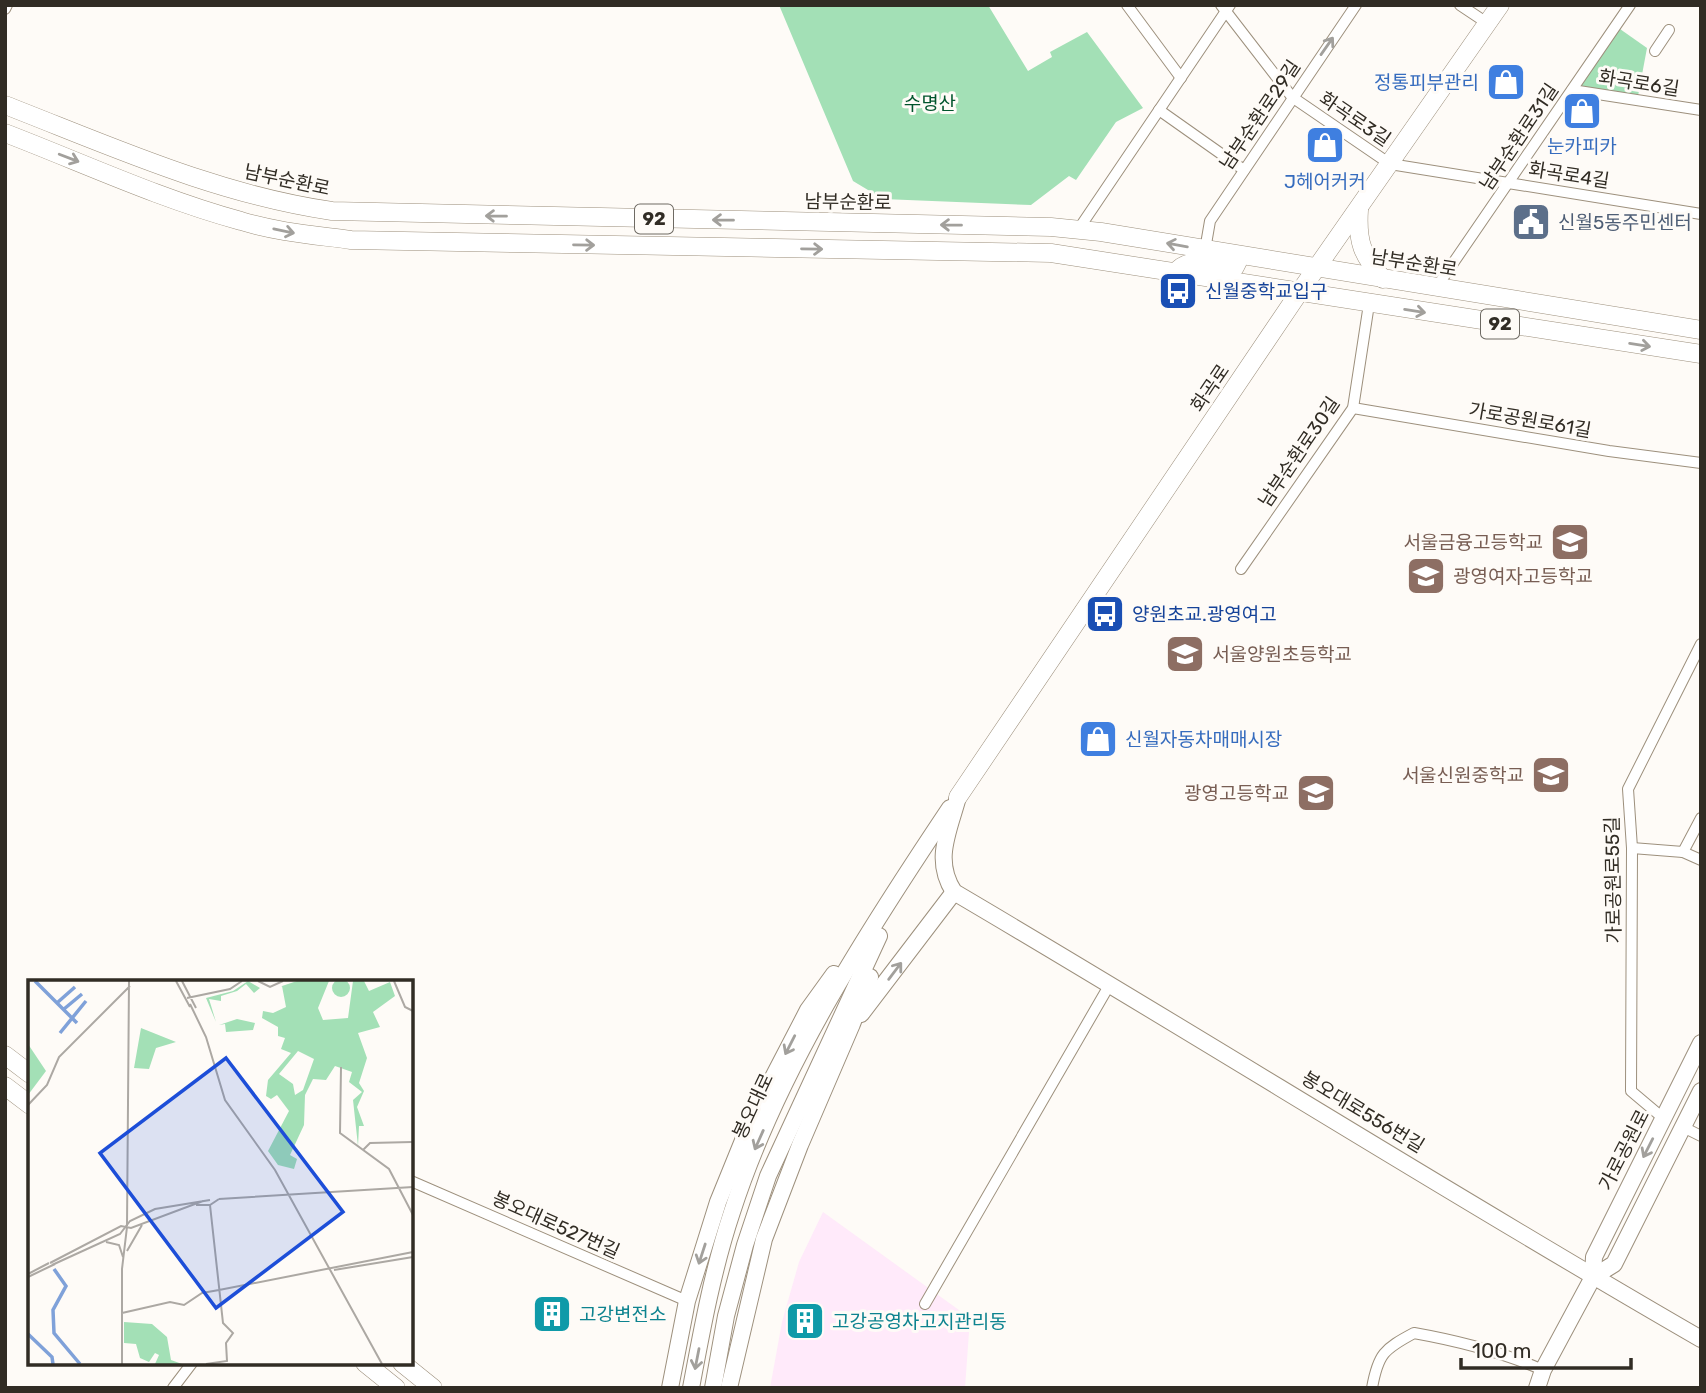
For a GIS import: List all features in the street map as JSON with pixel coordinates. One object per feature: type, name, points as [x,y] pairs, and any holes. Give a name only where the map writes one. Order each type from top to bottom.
[{"type":"main road","name":"화곡로","points":[[958,797],[1299,293],[1500,5]]},
{"type":"main road","name":"남부순환로","points":[[5,105],[185,176],[252,196],[332,211],[1038,226],[1078,230],[1701,330]]},
{"type":"main road","name":"92","points":[[5,133],[196,207],[242,222],[295,233],[351,240],[1051,253],[1701,354]]},
{"type":"main road","points":[[1359,208],[1359,241],[1369,264],[1383,279]]},
{"type":"main road","points":[[1175,274],[1187,264],[1200,262],[1235,267],[1238,261],[1235,255]]},
{"type":"main road","points":[[1373,305],[1368,293],[1372,288],[1404,290],[1409,284]]},
{"type":"main road","points":[[5,1055],[28,1072]]},
{"type":"main road","points":[[5,1086],[28,1103]]},
{"type":"main road","points":[[367,1365],[396,1388]]},
{"type":"main road","points":[[404,1365],[433,1388]]},
{"type":"street","points":[[1127,5],[1181,78]]},
{"type":"street","name":"남부순환로29길","points":[[1205,250],[1210,221],[1356,5]]},
{"type":"street","points":[[1460,5],[1487,23]]},
{"type":"street","name":"남부순환로31길","points":[[1436,288],[1630,5]]},
{"type":"street","points":[[1078,230],[1226,7]]},
{"type":"street","name":"화곡로3길","points":[[1226,7],[1292,97],[1390,164]]},
{"type":"street","points":[[1655,51],[1669,30]]},
{"type":"street","name":"화곡로6길","points":[[1572,90],[1701,110]]},
{"type":"street","points":[[1159,110],[1244,170]]},
{"type":"street","name":"화곡로4길","points":[[1390,164],[1701,214]]},
{"type":"street","name":"남부순환로30길","points":[[1241,569],[1353,408],[1373,305]]},
{"type":"street","name":"가로공원로61길","points":[[1353,408],[1609,451],[1701,463]]},
{"type":"street","name":"가로공원로55길","points":[[1663,1118],[1632,1091],[1632,848],[1628,789],[1701,644]]},
{"type":"street","points":[[852,1024],[954,892],[947,882],[942,866],[958,797]]},
{"type":"street","name":"봉오대로","points":[[691,1388],[707,1304],[731,1213],[758,1142],[819,1017],[911,867],[958,797]]},
{"type":"street","points":[[1684,852],[1701,818]]},
{"type":"street","points":[[1632,848],[1684,852],[1701,860]]},
{"type":"street","points":[[729,1388],[764,1239],[800,1144],[852,1024],[911,867]]},
{"type":"street","points":[[670,1388],[687,1301],[718,1202],[759,1104],[808,1010],[911,867]]},
{"type":"street","name":"봉오대로","points":[[713,1388],[726,1316],[745,1245],[768,1176],[911,867]]},
{"type":"street","name":"봉오대로556번길","points":[[954,892],[1593,1277],[1701,1339]]},
{"type":"street","points":[[925,1304],[1110,984]]},
{"type":"street","name":"가로공원로","points":[[1537,1388],[1543,1370],[1593,1277],[1594,1257],[1701,1043]]},
{"type":"street","name":"가로공원로","points":[[1593,1277],[1614,1264],[1701,1091]]},
{"type":"street","points":[[1683,1127],[1701,1136]]},
{"type":"street","name":"봉오대로527번길","points":[[413,1182],[687,1301]]},
{"type":"street","points":[[1372,1388],[1378,1360],[1391,1345],[1413,1333],[1487,1349],[1543,1370]]},
{"type":"street","points":[[173,1388],[190,1365]]},
{"type":"shaded area","points":[[823,1212],[970,1318],[965,1388],[770,1388],[782,1322],[799,1262]]},
{"type":"green space","name":"수명산","points":[[779,5],[988,5],[1028,71],[1052,57],[1050,52],[1087,32],[1143,108],[1116,122],[1076,180],[1069,176],[1031,205],[883,199],[853,181]]},
{"type":"green space","points":[[1620,29],[1647,48],[1638,96],[1580,86]]},
{"type":"place","name":"정통피부관리","points":[[1506,82]]},
{"type":"place","name":"눈카피카","points":[[1582,111]]},
{"type":"place","name":"J헤어커커","points":[[1325,145]]},
{"type":"place","name":"신월5동주민센터","points":[[1531,222]]},
{"type":"place","name":"신월중학교입구","points":[[1178,291]]},
{"type":"place","name":"서울금융고등학교","points":[[1570,542]]},
{"type":"place","name":"광영여자고등학교","points":[[1426,576]]},
{"type":"place","name":"양원초교.광영여고","points":[[1105,614]]},
{"type":"place","name":"서울양원초등학교","points":[[1185,654]]},
{"type":"place","name":"신월자동차매매시장","points":[[1098,739]]},
{"type":"place","name":"서울신원중학교","points":[[1551,775]]},
{"type":"place","name":"광영고등학교","points":[[1316,793]]},
{"type":"place","name":"고강변전소","points":[[552,1314]]},
{"type":"place","name":"고강공영차고지관리동","points":[[805,1321]]}]
